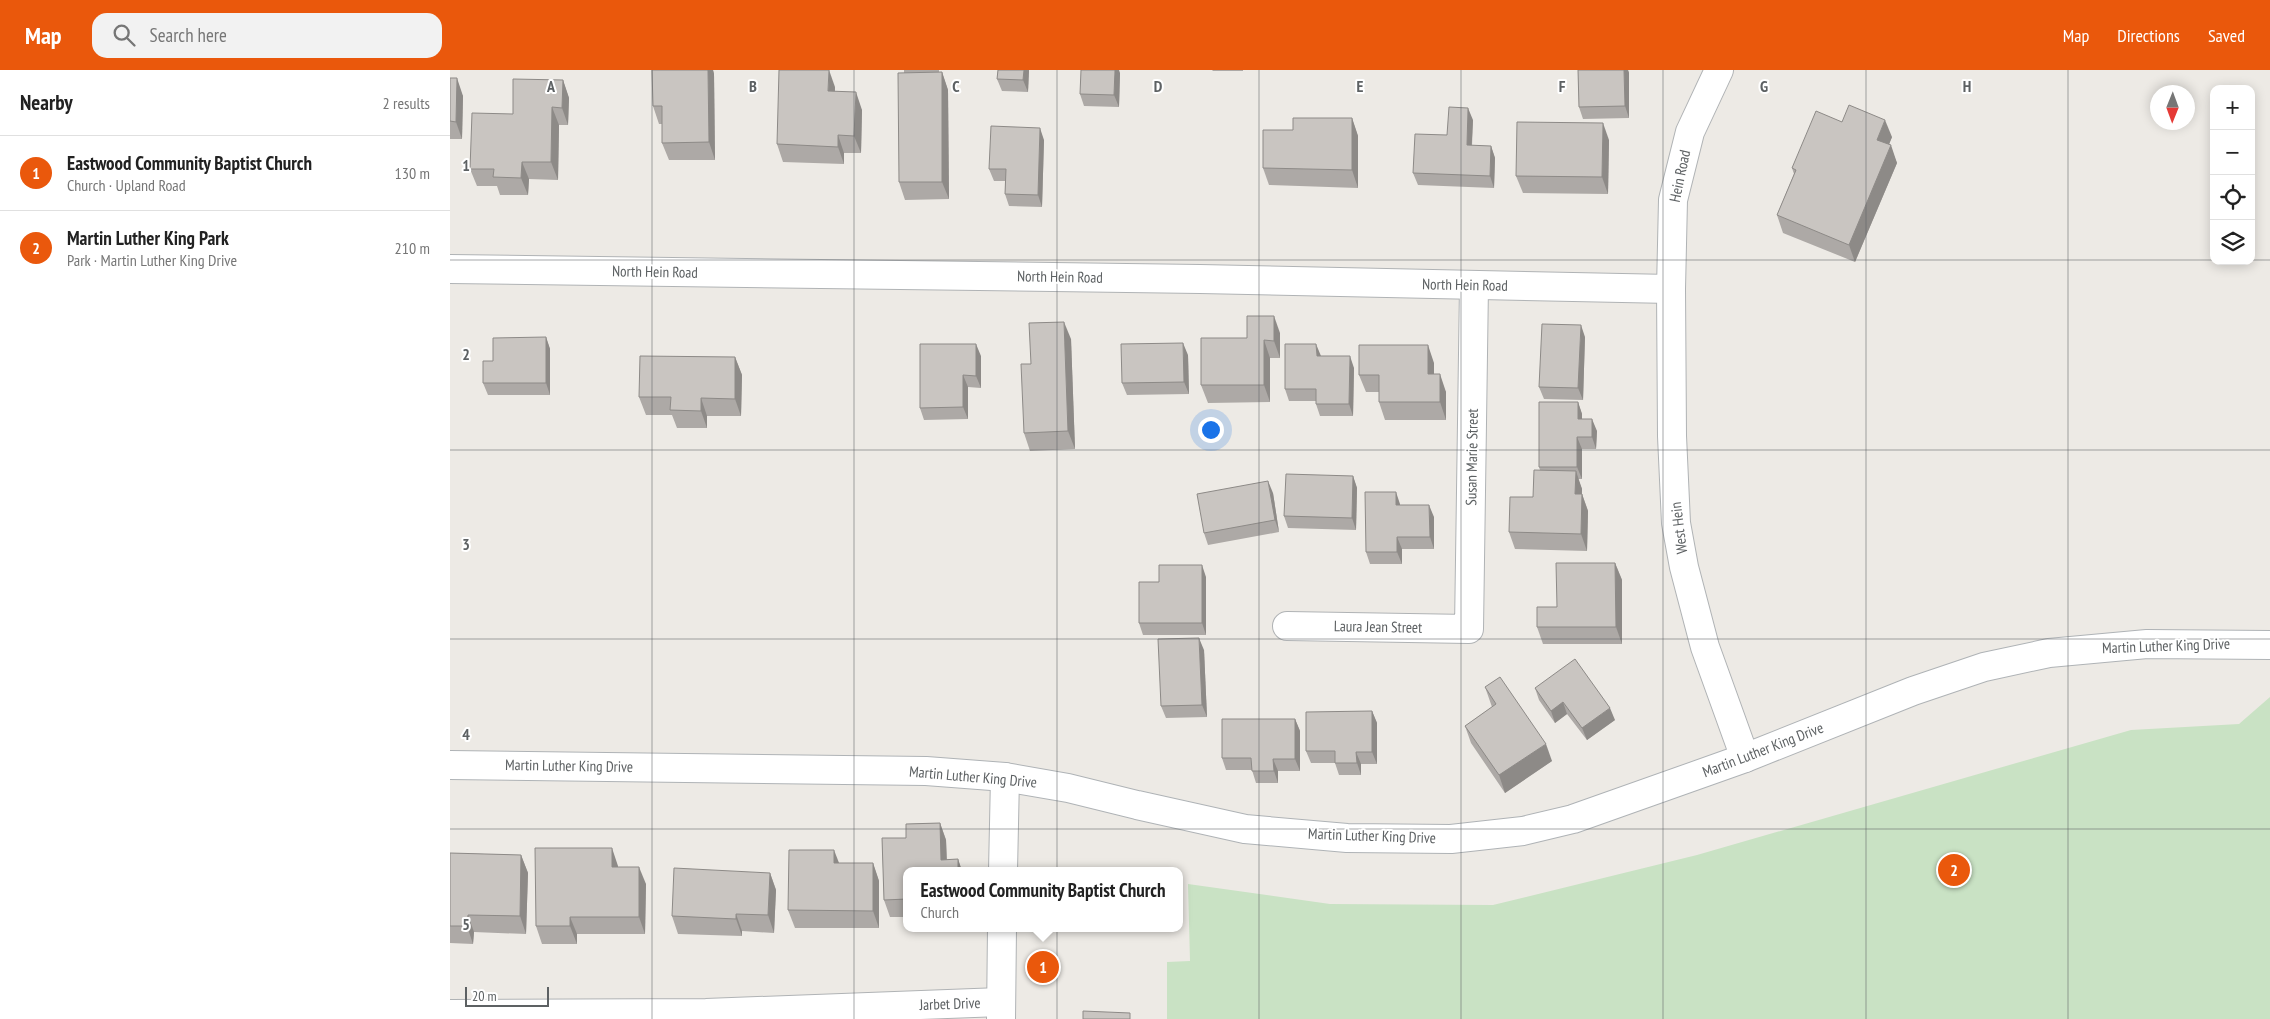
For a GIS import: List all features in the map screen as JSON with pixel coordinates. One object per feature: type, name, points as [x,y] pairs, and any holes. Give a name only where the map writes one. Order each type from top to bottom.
[{"type":"street","name":"Hein Road","points":[[1671,289],[1673,200],[1690,132],[1719,70]]},
{"type":"street","name":"North Hein Road","points":[[450,269],[1210,279],[1671,289]]},
{"type":"street","name":"Susan Marie Street","points":[[1469,629],[1474,285]]},
{"type":"street","name":"West Hein","points":[[1671,289],[1672,436],[1676,523],[1684,568],[1705,647],[1745,758]]},
{"type":"street","name":"Laura Jean Street","points":[[1287,626],[1469,629]]},
{"type":"street","name":"Martin Luther King Drive","points":[[450,765],[926,771],[1005,777],[1068,788],[1137,806],[1245,829],[1347,838],[1450,839],[1523,831],[1573,819],[1745,758],[1912,691],[1984,666],[2049,653],[2147,644],[2258,644]]},
{"type":"street","points":[[1003,867],[1005,777]]},
{"type":"street","points":[[1001,1011],[1002,932]]},
{"type":"street","name":"Jarbet Drive","points":[[450,1014],[1001,1011]]},
{"type":"green space","points":[[2270,697],[2270,1019],[1167,1019],[1167,962],[1190,961],[1188,884],[1330,904],[1493,905],[1697,855],[2131,730],[2239,724]]},
{"type":"building","points":[[652,70],[708,70],[709,142],[662,143],[662,106],[653,106]]},
{"type":"building","points":[[779,70],[829,70],[828,91],[856,92],[854,136],[838,135],[838,147],[777,144]]},
{"type":"building","points":[[998,70],[1024,70],[1023,80],[997,79]]},
{"type":"building","points":[[1081,70],[1115,70],[1114,95],[1080,94]]},
{"type":"building","points":[[1578,70],[1624,70],[1625,106],[1579,107]]},
{"type":"building","points":[[942,72],[942,182],[899,182],[898,73]]},
{"type":"building","points":[[450,78],[457,78],[456,122],[450,121]]},
{"type":"building","points":[[513,79],[563,80],[562,108],[552,107],[551,162],[522,162],[521,178],[493,177],[494,169],[470,169],[472,113],[513,114]]},
{"type":"building","points":[[1849,105],[1885,120],[1877,140],[1891,145],[1849,245],[1777,215],[1796,170],[1792,168],[1816,111],[1842,122]]},
{"type":"building","points":[[1449,107],[1468,108],[1467,145],[1491,146],[1490,176],[1413,173],[1415,134],[1447,135]]},
{"type":"building","points":[[1293,118],[1352,118],[1352,170],[1263,168],[1263,130],[1293,130]]},
{"type":"building","points":[[1517,122],[1603,123],[1602,177],[1516,176]]},
{"type":"building","points":[[991,126],[1040,128],[1038,195],[1005,194],[1006,169],[989,169]]},
{"type":"building","points":[[1247,316],[1274,316],[1274,341],[1264,340],[1264,385],[1201,385],[1201,338],[1247,338]]},
{"type":"building","points":[[1064,322],[1068,431],[1024,433],[1021,364],[1031,364],[1029,323]]},
{"type":"building","points":[[1542,324],[1581,325],[1578,388],[1539,387]]},
{"type":"building","points":[[546,337],[546,383],[483,383],[483,361],[493,361],[493,338]]},
{"type":"building","points":[[1183,343],[1184,382],[1122,383],[1121,344]]},
{"type":"building","points":[[920,344],[976,344],[976,376],[963,375],[963,407],[920,408]]},
{"type":"building","points":[[1285,344],[1316,344],[1317,356],[1350,356],[1349,404],[1316,404],[1316,389],[1285,389]]},
{"type":"building","points":[[1359,345],[1428,345],[1428,374],[1440,374],[1440,402],[1379,402],[1379,375],[1359,375]]},
{"type":"building","points":[[640,356],[735,357],[735,399],[701,398],[701,411],[670,410],[671,397],[639,397]]},
{"type":"building","points":[[1539,402],[1578,402],[1578,419],[1592,419],[1592,437],[1577,437],[1577,467],[1539,467]]},
{"type":"building","points":[[1534,470],[1576,471],[1575,494],[1582,494],[1581,534],[1509,532],[1510,497],[1533,497]]},
{"type":"building","points":[[1286,474],[1353,476],[1352,518],[1284,516]]},
{"type":"building","points":[[1268,481],[1275,520],[1204,533],[1197,494]]},
{"type":"building","points":[[1365,492],[1396,492],[1396,505],[1429,505],[1430,537],[1397,537],[1397,552],[1366,552]]},
{"type":"building","points":[[1556,563],[1615,563],[1616,627],[1537,627],[1537,607],[1557,607]]},
{"type":"building","points":[[1159,565],[1202,565],[1202,623],[1139,623],[1139,582],[1159,582]]},
{"type":"building","points":[[1199,638],[1202,705],[1161,706],[1158,639]]},
{"type":"building","points":[[1575,659],[1610,708],[1582,728],[1563,702],[1551,711],[1535,688]]},
{"type":"building","points":[[1500,677],[1546,744],[1499,775],[1465,726],[1496,704],[1485,687]]},
{"type":"building","points":[[1372,711],[1372,752],[1356,752],[1357,763],[1335,763],[1335,751],[1306,751],[1306,712]]},
{"type":"building","points":[[1222,719],[1295,719],[1295,759],[1273,759],[1274,771],[1252,771],[1251,758],[1222,758]]},
{"type":"building","points":[[940,823],[941,860],[958,859],[958,867],[903,867],[903,899],[884,900],[882,838],[906,838],[906,824]]},
{"type":"building","points":[[535,848],[612,848],[612,867],[639,867],[639,917],[570,917],[570,926],[536,926]]},
{"type":"building","points":[[789,850],[834,850],[834,863],[873,863],[873,911],[788,910]]},
{"type":"building","points":[[450,853],[521,855],[520,916],[468,915],[467,926],[450,926]]},
{"type":"building","points":[[674,868],[770,873],[768,915],[736,914],[736,919],[672,916]]},
{"type":"building","points":[[1083,1011],[1130,1013],[1130,1019],[1083,1019]]},
{"type":"place","name":"Martin Luther King Park","points":[[1954,870]]},
{"type":"place","name":"Eastwood Community Baptist Church","points":[[1043,967]]}]
